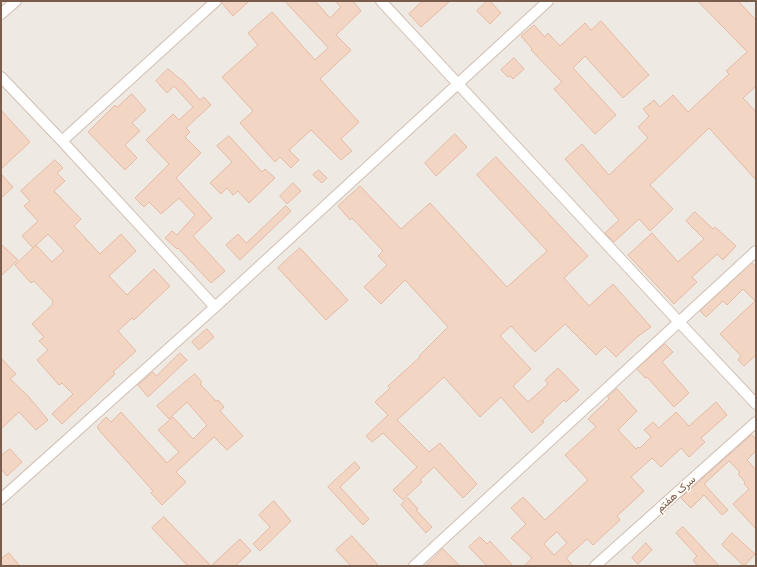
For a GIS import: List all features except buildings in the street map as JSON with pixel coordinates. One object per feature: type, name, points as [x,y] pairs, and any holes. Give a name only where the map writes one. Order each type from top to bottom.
[{"type":"street","points":[[1,14],[16,1]]},
{"type":"street","points":[[62,141],[216,1]]},
{"type":"street","points":[[381,1],[756,404]]},
{"type":"street","points":[[1,499],[215,307],[548,1]]},
{"type":"street","points":[[1,77],[215,307]]},
{"type":"street","points":[[414,566],[756,251]]},
{"type":"street","name":"سرک هفتم","points":[[596,566],[756,422]]},
{"type":"shaded area","points":[[1,1],[756,1],[756,566],[1,566]]}]
